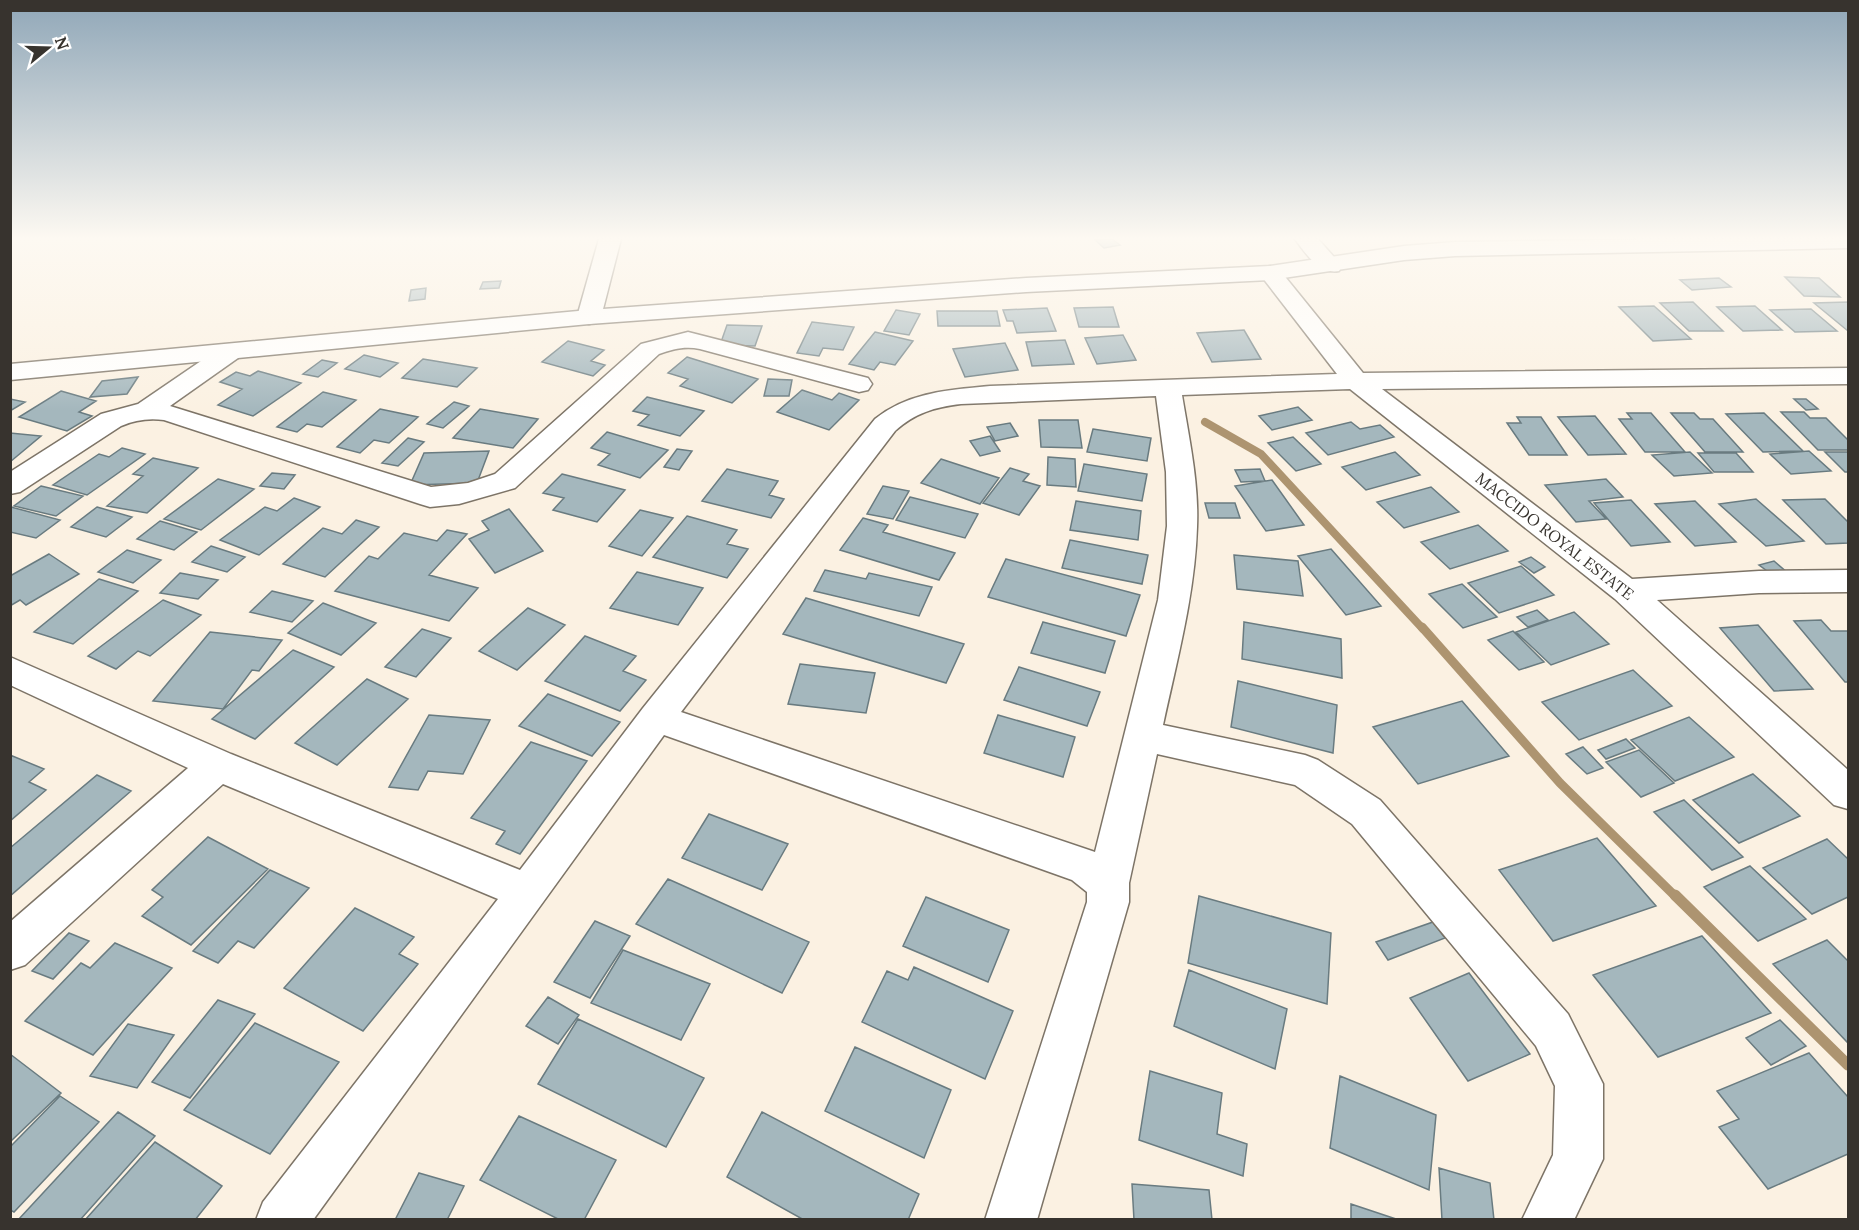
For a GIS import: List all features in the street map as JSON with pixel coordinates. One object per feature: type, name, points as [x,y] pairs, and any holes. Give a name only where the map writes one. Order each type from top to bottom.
[{"type":"street","points":[[589,317],[595,296]]},
{"type":"street","points":[[10,372],[589,317],[866,296]]},
{"type":"street","name":"MACCIDO ROYAL ESTATE","points":[[1289,296],[1356,381],[1626,591],[1848,793]]},
{"type":"street","points":[[10,485],[111,420],[128,413],[148,409],[168,413],[430,497],[454,496],[479,491],[505,480],[650,349],[688,339],[859,384]]},
{"type":"street","points":[[148,409],[229,353]]},
{"type":"street","points":[[281,1220],[656,718],[885,425],[899,411],[936,400],[990,394],[1168,387],[1356,381],[1848,376]]},
{"type":"street","points":[[1011,1220],[1108,902],[1108,883],[1174,600],[1182,526],[1180,472],[1168,387]]},
{"type":"street","points":[[1626,591],[1759,582],[1848,581]]},
{"type":"street","points":[[10,670],[218,765],[528,892]]},
{"type":"street","points":[[656,718],[1086,867],[1108,883]]},
{"type":"street","points":[[1143,736],[1305,771],[1366,812],[1552,1030],[1579,1084],[1578,1159],[1547,1220]]},
{"type":"street","points":[[10,950],[218,765]]},
{"type":"building","points":[[410,296],[425,296],[425,299],[409,301]]},
{"type":"building","points":[[1693,302],[1723,331],[1689,331],[1660,303]]},
{"type":"building","points":[[1848,302],[1848,331],[1814,303]]},
{"type":"building","points":[[1654,306],[1691,339],[1653,341],[1619,307]]},
{"type":"building","points":[[1755,306],[1782,330],[1743,331],[1717,307]]},
{"type":"building","points":[[1113,307],[1119,327],[1079,327],[1074,308]]},
{"type":"building","points":[[1047,308],[1056,331],[1017,333],[1013,321],[1007,321],[1003,310]]},
{"type":"building","points":[[1811,309],[1837,331],[1795,332],[1770,310]]},
{"type":"building","points":[[896,310],[920,314],[909,335],[884,331]]},
{"type":"building","points":[[937,311],[997,311],[1000,326],[938,326]]},
{"type":"building","points":[[812,322],[854,327],[843,350],[823,348],[819,356],[797,353]]},
{"type":"building","points":[[727,325],[762,326],[755,346],[720,345]]},
{"type":"building","points":[[1244,330],[1261,359],[1212,362],[1197,333]]},
{"type":"building","points":[[875,332],[913,341],[895,365],[880,362],[874,370],[849,364]]},
{"type":"building","points":[[1123,335],[1136,360],[1097,364],[1085,338]]},
{"type":"building","points":[[1065,340],[1074,364],[1032,366],[1026,342]]},
{"type":"building","points":[[568,341],[604,350],[591,361],[605,365],[593,376],[542,362]]},
{"type":"building","points":[[1005,343],[1018,370],[965,377],[953,349]]},
{"type":"building","points":[[364,355],[398,363],[380,377],[345,369]]},
{"type":"building","points":[[687,357],[758,379],[732,403],[680,386],[688,379],[668,373]]},
{"type":"building","points":[[423,359],[477,368],[457,387],[402,378]]},
{"type":"building","points":[[322,360],[337,363],[318,377],[303,374]]},
{"type":"building","points":[[258,371],[301,383],[253,416],[218,405],[242,389],[220,382],[236,372],[250,376]]},
{"type":"building","points":[[138,377],[127,394],[90,397],[102,381]]},
{"type":"building","points":[[768,379],[792,380],[789,396],[764,396]]},
{"type":"building","points":[[802,390],[832,400],[839,393],[859,400],[829,430],[777,412]]},
{"type":"building","points":[[61,391],[96,401],[79,412],[92,416],[67,431],[19,417]]},
{"type":"building","points":[[323,392],[356,400],[322,427],[307,424],[297,432],[277,427]]},
{"type":"building","points":[[647,397],[704,411],[680,436],[638,425],[649,415],[633,411]]},
{"type":"building","points":[[10,399],[25,402],[10,411]]},
{"type":"building","points":[[1794,399],[1806,399],[1818,409],[1806,410]]},
{"type":"building","points":[[454,402],[469,406],[443,428],[427,424]]},
{"type":"building","points":[[1298,407],[1312,420],[1272,430],[1259,416]]},
{"type":"building","points":[[380,409],[418,417],[389,443],[374,440],[360,453],[337,447]]},
{"type":"building","points":[[480,409],[538,419],[513,448],[453,438]]},
{"type":"building","points":[[1781,412],[1804,412],[1810,418],[1826,418],[1848,440],[1848,450],[1818,450]]},
{"type":"building","points":[[1627,413],[1651,413],[1685,452],[1645,452],[1619,419],[1632,419]]},
{"type":"building","points":[[1671,413],[1694,413],[1700,419],[1713,419],[1743,452],[1705,452]]},
{"type":"building","points":[[1764,413],[1803,451],[1763,452],[1726,414]]},
{"type":"building","points":[[1595,416],[1626,454],[1588,455],[1558,417]]},
{"type":"building","points":[[1517,417],[1541,417],[1567,455],[1529,455],[1507,423],[1521,423]]},
{"type":"building","points":[[1039,420],[1078,420],[1082,448],[1041,447]]},
{"type":"building","points":[[1351,422],[1360,429],[1380,425],[1394,437],[1328,455],[1306,433]]},
{"type":"building","points":[[1010,423],[1018,436],[995,441],[987,427]]},
{"type":"building","points":[[1093,429],[1151,438],[1147,461],[1087,452]]},
{"type":"building","points":[[607,432],[668,450],[640,478],[598,465],[610,454],[591,448]]},
{"type":"building","points":[[10,433],[41,436],[10,462]]},
{"type":"building","points":[[990,436],[1000,451],[980,456],[970,441]]},
{"type":"building","points":[[1293,437],[1321,464],[1296,471],[1268,443]]},
{"type":"building","points":[[408,438],[424,442],[398,466],[382,463]]},
{"type":"building","points":[[122,448],[145,454],[87,495],[53,485],[99,454],[109,457]]},
{"type":"building","points":[[677,449],[692,451],[679,470],[664,467]]},
{"type":"building","points":[[489,451],[477,483],[410,485],[424,453]]},
{"type":"building","points":[[1809,451],[1831,471],[1791,474],[1770,454]]},
{"type":"building","points":[[1395,452],[1420,475],[1366,490],[1342,467]]},
{"type":"building","points":[[1690,452],[1712,473],[1674,476],[1652,455]]},
{"type":"building","points":[[1825,452],[1848,452],[1848,472],[1845,472]]},
{"type":"building","points":[[1698,453],[1736,453],[1753,472],[1714,472]]},
{"type":"building","points":[[1048,457],[1075,459],[1076,487],[1047,485]]},
{"type":"building","points":[[153,458],[198,468],[147,513],[107,506],[143,476],[133,474]]},
{"type":"building","points":[[941,459],[999,478],[980,504],[921,483]]},
{"type":"building","points":[[1084,464],[1147,474],[1142,501],[1078,491]]},
{"type":"building","points":[[1010,468],[1029,474],[1023,481],[1040,486],[1019,515],[983,503]]},
{"type":"building","points":[[727,469],[778,481],[769,495],[784,499],[771,518],[702,501]]},
{"type":"building","points":[[1260,469],[1265,481],[1241,482],[1235,470]]},
{"type":"building","points":[[272,473],[295,475],[284,489],[260,486]]},
{"type":"building","points":[[562,474],[625,490],[597,522],[553,510],[564,498],[543,493]]},
{"type":"building","points":[[218,479],[254,489],[201,530],[164,519]]},
{"type":"building","points":[[1606,479],[1623,497],[1589,501],[1606,519],[1576,522],[1545,485]]},
{"type":"building","points":[[1272,480],[1304,525],[1266,531],[1235,486]]},
{"type":"building","points":[[41,486],[83,496],[56,516],[14,506]]},
{"type":"building","points":[[883,486],[909,491],[893,519],[867,514]]},
{"type":"building","points":[[1431,487],[1459,512],[1404,528],[1377,502]]},
{"type":"building","points":[[910,497],[978,514],[965,538],[896,520]]},
{"type":"building","points":[[294,498],[320,507],[259,555],[220,540],[265,507],[277,511]]},
{"type":"building","points":[[1756,499],[1804,541],[1766,546],[1719,504]]},
{"type":"building","points":[[1825,499],[1848,522],[1848,543],[1826,544],[1783,500]]},
{"type":"building","points":[[1631,500],[1670,542],[1631,546],[1594,503]]},
{"type":"building","points":[[1076,501],[1141,511],[1138,540],[1070,530]]},
{"type":"building","points":[[1695,501],[1736,542],[1695,546],[1655,504]]},
{"type":"building","points":[[1205,503],[1235,503],[1240,518],[1209,518]]},
{"type":"building","points":[[97,507],[132,517],[106,537],[71,527]]},
{"type":"building","points":[[10,508],[60,520],[36,538],[10,532]]},
{"type":"building","points":[[509,509],[543,551],[495,573],[469,539],[489,530],[482,521]]},
{"type":"building","points":[[640,510],[673,518],[642,556],[609,546]]},
{"type":"building","points":[[687,516],[737,530],[727,544],[748,549],[727,578],[653,557]]},
{"type":"building","points":[[863,518],[888,525],[883,532],[955,553],[939,580],[840,550]]},
{"type":"building","points":[[356,520],[379,527],[325,577],[283,564],[323,528],[342,534]]},
{"type":"building","points":[[160,521],[197,532],[174,550],[137,539]]},
{"type":"building","points":[[1478,525],[1508,551],[1450,569],[1421,542]]},
{"type":"building","points":[[447,530],[467,534],[429,575],[478,588],[449,621],[335,591],[369,556],[378,559],[404,533],[437,541]]},
{"type":"building","points":[[1070,540],[1148,555],[1142,584],[1062,568]]},
{"type":"building","points":[[211,546],[245,557],[227,572],[192,562]]},
{"type":"building","points":[[1331,549],[1381,606],[1346,615],[1298,556]]},
{"type":"building","points":[[127,550],[161,560],[133,583],[98,572]]},
{"type":"building","points":[[49,554],[79,574],[26,605],[20,600],[10,606],[10,576]]},
{"type":"building","points":[[1234,555],[1298,561],[1303,596],[1237,589]]},
{"type":"building","points":[[1531,557],[1545,567],[1534,573],[1519,562]]},
{"type":"building","points":[[1006,559],[1140,595],[1126,636],[988,597]]},
{"type":"building","points":[[1774,561],[1788,573],[1774,576],[1759,565]]},
{"type":"building","points":[[1521,566],[1554,595],[1499,613],[1468,583]]},
{"type":"building","points":[[825,570],[866,579],[869,573],[932,587],[919,616],[814,591]]},
{"type":"building","points":[[637,572],[703,588],[678,625],[610,608]]},
{"type":"building","points":[[180,573],[218,580],[198,599],[160,593]]},
{"type":"building","points":[[99,579],[138,591],[73,644],[34,632]]},
{"type":"building","points":[[1462,584],[1497,617],[1463,628],[1429,594]]},
{"type":"building","points":[[272,591],[313,601],[292,622],[250,612]]},
{"type":"building","points":[[806,598],[964,644],[946,683],[783,634]]},
{"type":"building","points":[[163,600],[201,615],[150,656],[138,651],[116,669],[88,656]]},
{"type":"building","points":[[323,603],[376,623],[341,655],[288,633]]},
{"type":"building","points":[[528,608],[565,625],[517,670],[479,651]]},
{"type":"building","points":[[1537,610],[1548,620],[1528,627],[1517,617]]},
{"type":"building","points":[[1574,612],[1609,644],[1551,665],[1516,632]]},
{"type":"building","points":[[1821,620],[1831,631],[1848,631],[1848,682],[1845,682],[1794,621]]},
{"type":"building","points":[[1043,622],[1115,641],[1105,673],[1031,653]]},
{"type":"building","points":[[1244,622],[1341,639],[1342,678],[1242,659]]},
{"type":"building","points":[[1758,625],[1813,689],[1774,691],[1720,628]]},
{"type":"building","points":[[422,629],[451,638],[416,677],[385,667]]},
{"type":"building","points":[[1513,631],[1544,662],[1519,670],[1488,640]]},
{"type":"building","points":[[210,632],[282,640],[259,671],[252,670],[223,709],[153,701]]},
{"type":"building","points":[[585,636],[636,656],[623,671],[646,680],[620,711],[545,681]]},
{"type":"building","points":[[293,650],[334,667],[255,739],[212,719]]},
{"type":"building","points":[[800,664],[875,673],[866,713],[788,704]]},
{"type":"building","points":[[1019,667],[1100,692],[1087,726],[1004,700]]},
{"type":"building","points":[[1633,670],[1672,706],[1579,740],[1542,702]]},
{"type":"building","points":[[367,679],[408,699],[337,765],[295,743]]},
{"type":"building","points":[[1238,681],[1337,705],[1333,753],[1231,727]]},
{"type":"building","points":[[548,694],[620,722],[592,756],[519,726]]},
{"type":"building","points":[[1462,701],[1509,756],[1418,784],[1373,727]]},
{"type":"building","points":[[429,715],[490,720],[463,774],[428,771],[418,790],[389,787]]},
{"type":"building","points":[[998,715],[1075,737],[1063,777],[984,753]]},
{"type":"building","points":[[1689,717],[1734,757],[1675,781],[1631,740]]},
{"type":"building","points":[[1626,739],[1635,748],[1606,759],[1598,750]]},
{"type":"building","points":[[531,742],[587,761],[520,854],[496,844],[505,831],[471,818]]},
{"type":"building","points":[[1583,747],[1603,768],[1587,774],[1566,754]]},
{"type":"building","points":[[1639,750],[1674,783],[1641,797],[1606,762]]},
{"type":"building","points":[[10,755],[44,769],[29,782],[46,790],[10,821]]},
{"type":"building","points":[[1753,774],[1800,816],[1739,843],[1693,800]]},
{"type":"building","points":[[97,775],[131,791],[10,896],[10,848]]},
{"type":"building","points":[[1684,800],[1743,857],[1712,870],[1654,812]]},
{"type":"building","points":[[709,814],[788,844],[762,890],[682,858]]},
{"type":"building","points":[[208,837],[268,869],[191,945],[142,916],[163,897],[152,890]]},
{"type":"building","points":[[1597,838],[1656,906],[1553,941],[1499,870]]},
{"type":"building","points":[[1827,839],[1848,859],[1848,897],[1812,914],[1763,868]]},
{"type":"building","points":[[1750,866],[1806,919],[1758,941],[1704,887]]},
{"type":"building","points":[[270,870],[309,888],[254,948],[238,941],[218,963],[193,951]]},
{"type":"building","points":[[668,879],[809,942],[782,993],[636,924]]},
{"type":"building","points":[[1199,896],[1331,933],[1327,1004],[1188,963]]},
{"type":"building","points":[[926,897],[1009,930],[988,982],[903,946]]},
{"type":"building","points":[[355,908],[414,937],[399,954],[418,964],[363,1031],[284,988]]},
{"type":"building","points":[[595,921],[630,936],[590,998],[554,982]]},
{"type":"building","points":[[1433,922],[1445,938],[1388,960],[1376,942]]},
{"type":"building","points":[[69,933],[89,941],[53,979],[32,971]]},
{"type":"building","points":[[1702,936],[1771,1013],[1658,1057],[1593,975]]},
{"type":"building","points":[[1827,940],[1848,961],[1848,1043],[1773,964]]},
{"type":"building","points":[[115,943],[172,968],[93,1055],[25,1021],[81,963],[90,968]]},
{"type":"building","points":[[623,950],[710,984],[681,1040],[591,1003]]},
{"type":"building","points":[[914,967],[1013,1011],[985,1079],[862,1022],[887,971],[908,980]]},
{"type":"building","points":[[1189,970],[1287,1009],[1275,1069],[1174,1026]]},
{"type":"building","points":[[1469,973],[1530,1054],[1468,1081],[1410,998]]},
{"type":"building","points":[[548,997],[579,1015],[558,1044],[526,1026]]},
{"type":"building","points":[[218,1000],[255,1014],[190,1098],[152,1082]]},
{"type":"building","points":[[578,1019],[704,1078],[666,1147],[538,1084]]},
{"type":"building","points":[[1780,1020],[1806,1046],[1771,1065],[1746,1038]]},
{"type":"building","points":[[255,1023],[339,1062],[270,1154],[184,1110]]},
{"type":"building","points":[[128,1024],[174,1035],[137,1088],[90,1076]]},
{"type":"building","points":[[855,1047],[951,1090],[924,1158],[825,1111]]},
{"type":"building","points":[[1809,1053],[1848,1097],[1848,1154],[1768,1189],[1719,1127],[1739,1119],[1717,1091]]},
{"type":"building","points":[[10,1054],[61,1093],[10,1142]]},
{"type":"building","points":[[1150,1071],[1222,1093],[1217,1134],[1247,1144],[1243,1176],[1139,1140]]},
{"type":"building","points":[[1340,1076],[1436,1115],[1429,1190],[1330,1148]]},
{"type":"building","points":[[60,1096],[99,1122],[14,1212],[10,1210],[10,1147]]},
{"type":"building","points":[[118,1112],[155,1136],[80,1220],[18,1220]]},
{"type":"building","points":[[762,1112],[919,1194],[908,1220],[804,1220],[727,1177]]},
{"type":"building","points":[[519,1116],[616,1160],[584,1220],[560,1220],[480,1180]]},
{"type":"building","points":[[155,1142],[222,1186],[195,1220],[85,1220]]},
{"type":"building","points":[[1439,1168],[1490,1183],[1494,1220],[1442,1220]]},
{"type":"building","points":[[419,1173],[464,1186],[447,1220],[395,1220]]},
{"type":"building","points":[[1132,1184],[1209,1190],[1212,1220],[1134,1220]]},
{"type":"building","points":[[1351,1204],[1399,1220],[1351,1220]]},
{"type":"waterway","points":[[1205,422],[1261,454],[1423,629]]},
{"type":"waterway","points":[[1422,627],[1560,783],[1676,897]]},
{"type":"waterway","points":[[1675,895],[1848,1065]]}]
